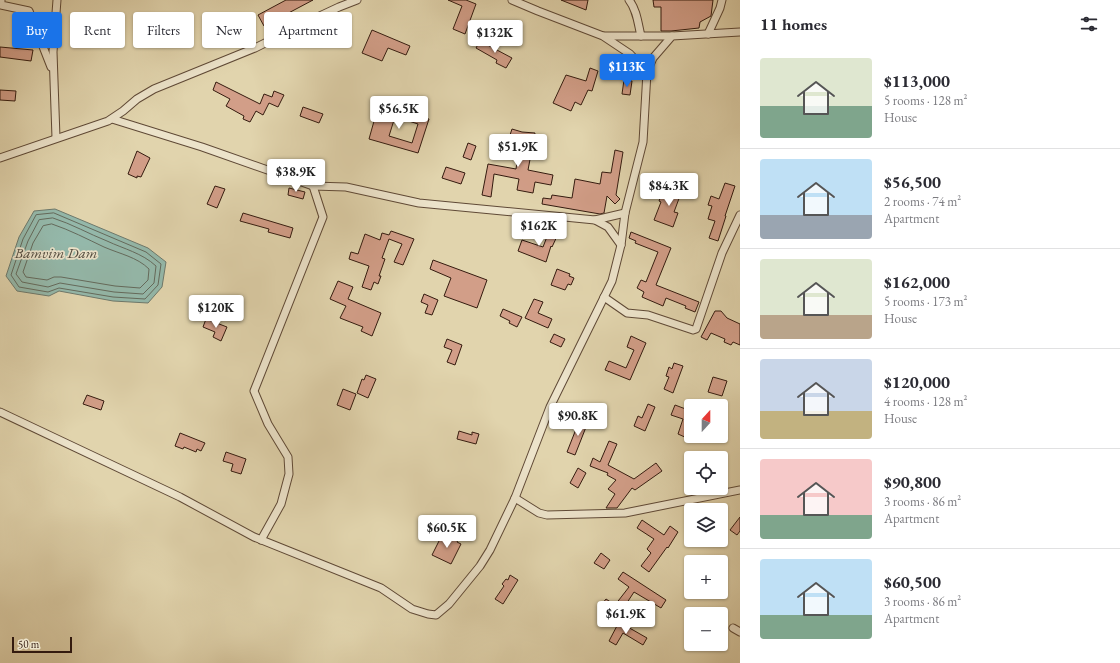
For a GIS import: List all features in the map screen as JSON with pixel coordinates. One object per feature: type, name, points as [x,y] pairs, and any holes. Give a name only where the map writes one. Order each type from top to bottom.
[{"type":"street","points":[[1,0],[1,5],[29,11],[54,74]]},
{"type":"street","points":[[56,138],[53,52],[57,0]]},
{"type":"street","points":[[0,158],[112,119],[137,99],[154,89],[249,51],[315,18],[357,0]]},
{"type":"street","points":[[512,0],[603,36],[630,54],[647,72]]},
{"type":"street","points":[[629,0],[637,17],[640,36]]},
{"type":"street","points":[[708,34],[722,0]]},
{"type":"street","points":[[603,36],[672,36],[740,32]]},
{"type":"street","points":[[0,412],[180,497],[261,540],[381,588],[412,609],[436,615],[449,604],[480,566],[490,550],[515,498],[550,407],[612,281],[621,246],[625,213],[643,142],[647,72],[653,58],[672,36]]},
{"type":"street","points":[[112,119],[313,186],[346,187],[419,203],[595,220],[625,213]]},
{"type":"street","points":[[261,540],[281,504],[289,474],[288,457],[268,424],[254,391],[323,217],[313,186]]},
{"type":"street","points":[[604,298],[627,313],[648,315],[693,330],[696,329],[722,253],[740,216]]},
{"type":"street","points":[[595,220],[608,227],[621,246]]},
{"type":"street","points":[[515,498],[539,513],[547,515],[614,514],[740,490]]},
{"type":"water","name":"Bamvim Dam","points":[[55,209],[148,248],[166,262],[162,287],[148,303],[113,301],[59,291],[49,296],[17,291],[6,276],[19,237],[34,211]]},
{"type":"building","points":[[286,0],[313,0],[290,12],[264,12],[264,26],[258,15]]},
{"type":"building","points":[[448,0],[466,0],[476,4],[465,34],[453,29],[462,6]]},
{"type":"building","points":[[561,0],[588,0],[586,10]]},
{"type":"building","points":[[653,0],[713,0],[711,16],[700,22],[699,28],[661,31],[661,7],[654,7]]},
{"type":"building","points":[[372,30],[410,46],[406,55],[388,48],[382,61],[362,53]]},
{"type":"building","points":[[480,41],[512,58],[506,68],[496,63],[497,60],[476,48]]},
{"type":"building","points":[[0,47],[33,50],[31,61],[0,57]]},
{"type":"building","points":[[590,68],[598,71],[592,91],[588,90],[581,105],[575,102],[571,111],[553,103],[566,75],[586,81]]},
{"type":"building","points":[[624,80],[632,81],[630,95],[622,94]]},
{"type":"building","points":[[216,82],[260,104],[264,94],[272,97],[274,91],[284,95],[278,107],[269,103],[263,115],[256,111],[250,122],[243,119],[244,116],[226,106],[230,99],[213,90]]},
{"type":"building","points":[[0,90],[16,91],[15,101],[0,100]]},
{"type":"building","points":[[303,107],[323,114],[319,123],[300,116]]},
{"type":"building","points":[[393,107],[410,113],[411,110],[423,114],[423,117],[429,119],[418,153],[369,139],[376,114],[394,120],[389,136],[412,143],[418,124],[390,115]]},
{"type":"building","points":[[512,129],[522,132],[535,133],[528,170],[553,175],[551,185],[535,182],[533,193],[517,190],[519,179],[494,174],[491,197],[482,195],[488,164],[516,169],[518,156],[522,157],[524,141],[509,138]]},
{"type":"building","points":[[468,143],[476,146],[471,160],[463,157]]},
{"type":"building","points":[[615,150],[623,152],[616,195],[620,199],[615,204],[607,196],[604,213],[600,214],[542,204],[543,198],[551,199],[552,195],[572,198],[575,179],[600,184],[602,172],[611,173]]},
{"type":"building","points":[[137,151],[150,158],[141,177],[137,176],[137,178],[128,174]]},
{"type":"building","points":[[446,167],[465,173],[461,184],[442,178]]},
{"type":"building","points":[[678,183],[684,185],[674,212],[678,213],[673,227],[654,220],[661,202],[659,201],[662,193],[673,197]]},
{"type":"building","points":[[725,183],[735,186],[718,241],[709,238],[715,221],[708,219],[712,206],[708,205],[711,196],[719,199]]},
{"type":"building","points":[[215,186],[225,189],[217,208],[207,204]]},
{"type":"building","points":[[289,188],[305,192],[303,199],[288,195]]},
{"type":"building","points":[[243,213],[293,228],[290,238],[268,232],[269,229],[240,221]]},
{"type":"building","points":[[550,229],[559,232],[552,247],[551,246],[546,262],[518,251],[522,240],[543,247]]},
{"type":"building","points":[[391,231],[414,239],[403,265],[394,262],[402,244],[389,239],[382,258],[385,259],[378,284],[374,282],[371,290],[362,287],[369,266],[349,259],[351,252],[358,254],[365,234],[380,240],[382,233],[389,235]]},
{"type":"building","points":[[631,232],[671,248],[656,285],[699,302],[695,312],[685,308],[686,306],[666,298],[663,306],[642,297],[644,292],[637,288],[641,280],[646,282],[658,252],[635,243],[636,241],[629,238]]},
{"type":"building","points":[[433,260],[487,280],[477,308],[444,296],[451,278],[430,269]]},
{"type":"building","points":[[557,269],[570,274],[569,276],[574,278],[571,285],[568,284],[565,290],[551,285]]},
{"type":"building","points":[[338,281],[353,287],[348,299],[381,313],[372,336],[361,331],[363,327],[340,318],[346,306],[330,299]]},
{"type":"building","points":[[424,294],[438,300],[432,315],[425,313],[428,305],[421,302]]},
{"type":"building","points":[[534,299],[543,302],[538,313],[552,319],[548,328],[525,318]]},
{"type":"building","points":[[503,309],[522,317],[517,327],[509,323],[510,321],[500,316]]},
{"type":"building","points":[[715,311],[721,311],[727,318],[740,324],[740,345],[733,342],[731,345],[724,342],[725,339],[711,333],[707,340],[701,337]]},
{"type":"building","points":[[206,319],[227,327],[221,341],[213,337],[215,332],[203,327]]},
{"type":"building","points":[[554,334],[565,339],[561,347],[550,342]]},
{"type":"building","points":[[631,336],[646,343],[630,380],[605,370],[609,361],[626,368],[634,350],[627,347]]},
{"type":"building","points":[[447,339],[462,345],[455,365],[447,362],[452,350],[444,347]]},
{"type":"building","points":[[674,363],[683,366],[673,393],[664,389],[669,377],[666,376],[669,367],[672,369]]},
{"type":"building","points":[[366,375],[376,379],[368,398],[357,393],[362,379],[364,380]]},
{"type":"building","points":[[713,377],[727,381],[722,396],[708,392]]},
{"type":"building","points":[[343,389],[356,394],[350,410],[337,405]]},
{"type":"building","points":[[87,395],[104,401],[101,410],[83,404]]},
{"type":"building","points":[[648,404],[655,407],[645,431],[634,426],[638,416],[642,418]]},
{"type":"building","points":[[675,405],[684,408],[684,437],[678,434],[683,419],[671,415]]},
{"type":"building","points":[[580,419],[588,422],[575,455],[567,452]]},
{"type":"building","points":[[459,431],[472,435],[472,432],[479,434],[476,444],[457,439]]},
{"type":"building","points":[[180,433],[205,443],[201,451],[197,449],[196,452],[184,447],[183,449],[175,446]]},
{"type":"building","points":[[609,441],[617,444],[608,465],[634,479],[656,463],[662,471],[635,490],[632,488],[617,508],[606,508],[615,494],[608,489],[616,480],[607,475],[608,473],[590,466],[593,458],[600,462]]},
{"type":"building","points":[[226,452],[246,459],[241,474],[231,471],[233,464],[223,461]]},
{"type":"building","points":[[578,468],[586,473],[578,488],[570,483]]},
{"type":"building","points":[[740,517],[740,531],[737,535],[730,530]]},
{"type":"building","points":[[642,520],[664,535],[670,526],[678,532],[668,548],[667,547],[649,572],[641,566],[651,553],[647,549],[654,539],[637,528]]},
{"type":"building","points":[[448,534],[458,540],[457,542],[461,544],[451,564],[432,555],[442,535],[446,537]]},
{"type":"building","points":[[601,553],[610,560],[604,569],[594,563]]},
{"type":"building","points":[[623,572],[666,600],[661,608],[634,592],[619,615],[602,604],[606,599],[615,605],[629,587],[618,579]]},
{"type":"building","points":[[510,575],[518,580],[503,604],[495,599],[504,586],[502,584],[506,579],[508,580]]},
{"type":"building","points":[[619,622],[647,638],[643,645],[623,633],[616,645],[609,641]]}]
